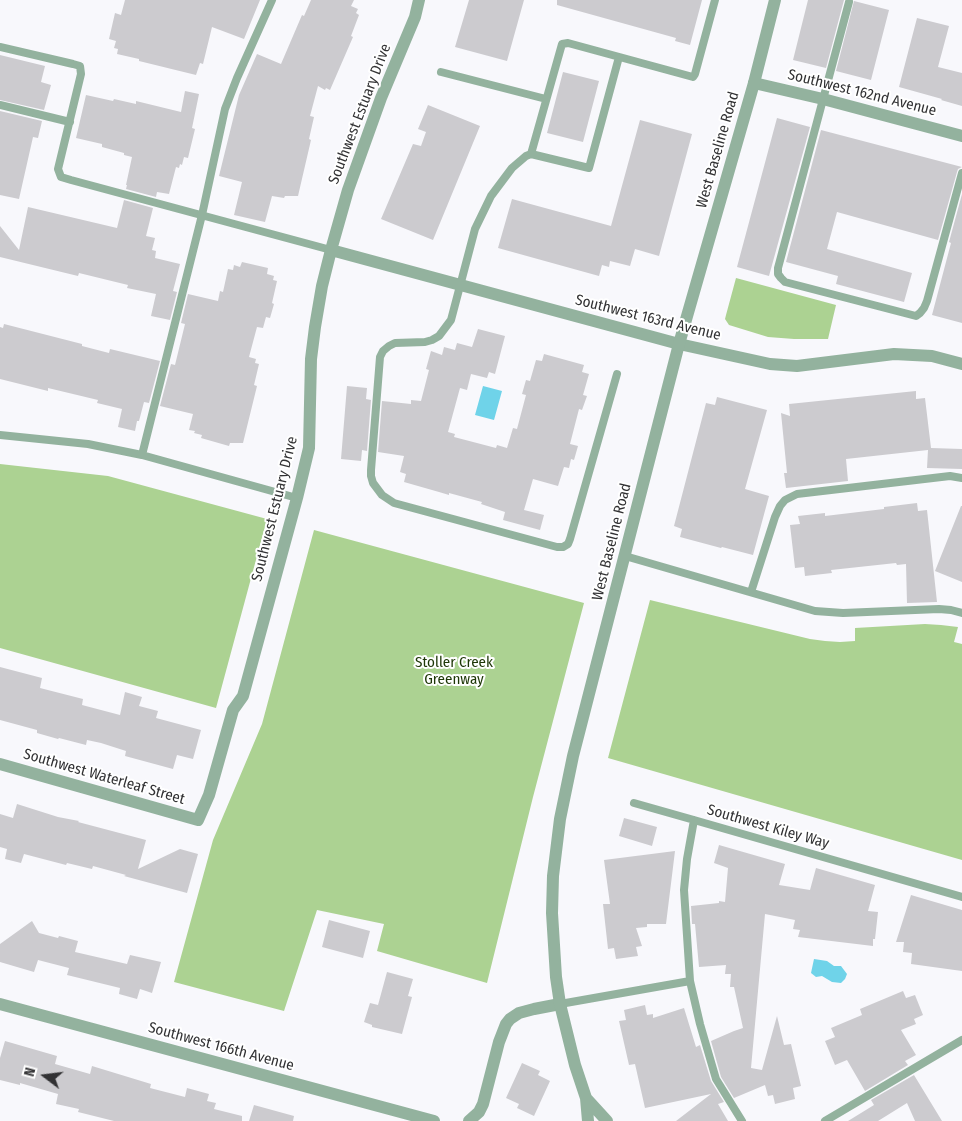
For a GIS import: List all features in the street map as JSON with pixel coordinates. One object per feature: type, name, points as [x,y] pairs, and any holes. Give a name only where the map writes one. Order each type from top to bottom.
[{"type":"street","name":"Southwest Estuary Drive","points":[[198,820],[209,795],[232,710],[243,696],[309,448],[311,359],[322,286],[331,250],[348,190],[419,0]]},
{"type":"street","name":"West Baseline Road","points":[[588,1121],[586,1098],[575,1065],[560,1004],[556,977],[552,913],[553,876],[560,819],[573,756],[680,344],[754,83],[775,0]]},
{"type":"street","name":"Southwest 162nd Avenue","points":[[754,83],[823,99],[962,136]]},
{"type":"street","name":"Southwest 163rd Avenue","points":[[331,250],[680,344],[770,364],[798,366],[894,354],[932,356],[962,364]]},
{"type":"street","name":"Southwest Waterleaf Street","points":[[0,764],[198,820]]},
{"type":"street","name":"Southwest 166th Avenue","points":[[0,1004],[434,1121]]},
{"type":"street","points":[[470,1121],[479,1112],[483,1104],[499,1042],[510,1018],[534,1009],[560,1004]]},
{"type":"street","name":"West Baseline Road","points":[[586,1098],[607,1121]]},
{"type":"lane","points":[[142,455],[202,215],[225,109],[272,0]]},
{"type":"lane","points":[[532,154],[562,44],[568,43],[693,77],[715,0]]},
{"type":"lane","points":[[849,2],[778,268],[778,274],[785,282],[916,316],[924,308],[927,301],[962,173]]},
{"type":"lane","points":[[0,47],[80,66],[81,74],[58,169],[61,177],[331,250]]},
{"type":"lane","points":[[616,374],[570,538],[568,544],[563,547],[557,547],[394,503],[382,495],[373,483],[371,476],[380,358],[383,351],[395,343],[432,340],[439,336],[451,320],[475,229],[491,196],[512,168],[526,156],[532,154],[589,168],[619,57]]},
{"type":"lane","points":[[441,72],[546,99]]},
{"type":"lane","points":[[0,105],[70,122]]},
{"type":"lane","points":[[0,435],[88,444],[142,455],[297,498]]},
{"type":"lane","points":[[752,592],[775,517],[785,500],[797,494],[950,476],[962,478]]},
{"type":"lane","points":[[625,556],[815,611],[843,613],[938,608],[962,613]]},
{"type":"lane","points":[[634,803],[694,820]]},
{"type":"lane","name":"Southwest Kiley Way","points":[[742,1121],[716,1078],[690,981],[684,890],[694,820],[962,897]]},
{"type":"lane","points":[[560,1004],[690,981]]},
{"type":"lane","points":[[825,1121],[962,1040]]},
{"type":"green space","points":[[736,278],[836,305],[828,339],[768,337],[729,325],[725,319]]},
{"type":"green space","points":[[0,464],[108,476],[267,519],[216,708],[0,648]]},
{"type":"green space","name":"Stoller Creek Greenway","points":[[314,530],[584,603],[487,983],[377,951],[384,924],[317,910],[284,1011],[174,982],[213,840],[262,724]]},
{"type":"green space","points":[[650,600],[825,641],[855,641],[855,628],[925,624],[958,627],[954,642],[962,644],[962,860],[608,758]]},
{"type":"water","points":[[483,386],[502,391],[494,420],[475,415]]},
{"type":"water","points":[[814,959],[827,961],[834,966],[841,966],[847,974],[845,979],[841,983],[832,982],[822,976],[816,977],[811,973]]},
{"type":"building","points":[[125,0],[260,0],[244,39],[212,27],[203,64],[200,63],[196,75],[117,54],[118,49],[114,48],[116,41],[109,39],[115,13],[121,15]]},
{"type":"building","points":[[311,0],[354,0],[351,6],[358,9],[356,13],[359,15],[351,36],[353,37],[330,90],[326,88],[325,90],[318,86],[310,116],[314,117],[309,139],[311,140],[298,196],[285,196],[284,198],[272,196],[265,222],[234,215],[242,182],[219,176],[239,95],[257,54],[281,64],[302,15],[304,16]]},
{"type":"building","points":[[469,0],[524,0],[507,61],[455,47]]},
{"type":"building","points":[[557,0],[702,0],[690,45],[675,41],[676,38],[557,5]]},
{"type":"building","points":[[808,0],[844,0],[826,68],[793,60]]},
{"type":"building","points":[[854,1],[889,10],[871,80],[836,71]]},
{"type":"building","points":[[917,18],[949,26],[938,67],[962,73],[962,106],[899,87]]},
{"type":"building","points":[[0,55],[45,66],[41,82],[51,85],[44,110],[0,100]]},
{"type":"building","points":[[563,72],[599,81],[583,142],[547,133]]},
{"type":"building","points":[[185,91],[199,94],[192,128],[195,129],[188,158],[184,157],[182,165],[180,164],[179,168],[176,167],[169,194],[157,192],[156,197],[126,189],[132,157],[102,147],[102,144],[76,138],[86,95],[136,104],[136,101],[181,112]]},
{"type":"building","points":[[428,105],[480,126],[433,240],[381,219],[413,144],[421,146],[426,132],[418,129]]},
{"type":"building","points":[[0,111],[42,121],[38,138],[33,137],[19,199],[0,195]]},
{"type":"building","points":[[777,118],[810,127],[769,276],[737,267]]},
{"type":"building","points":[[640,120],[692,134],[659,256],[635,249],[630,266],[610,261],[609,267],[602,265],[599,276],[498,248],[512,199],[611,226]]},
{"type":"building","points":[[821,130],[962,167],[957,172],[938,240],[837,212],[827,249],[912,273],[904,302],[836,284],[838,276],[786,262]]},
{"type":"building","points":[[962,194],[962,323],[932,315]]},
{"type":"building","points":[[124,200],[153,208],[146,236],[155,238],[152,250],[156,251],[155,258],[180,264],[173,291],[177,292],[170,320],[151,316],[156,294],[127,288],[128,285],[79,273],[78,276],[0,257],[0,226],[19,250],[28,207],[117,228]]},
{"type":"building","points":[[242,262],[268,268],[267,274],[274,276],[273,280],[277,281],[270,318],[266,317],[263,328],[257,327],[249,357],[256,359],[255,363],[259,364],[254,385],[257,386],[243,443],[230,443],[229,446],[201,438],[202,435],[189,430],[193,414],[160,406],[171,364],[175,365],[185,324],[181,323],[188,294],[218,301],[220,291],[223,292],[228,269],[233,270],[234,265],[240,267]]},
{"type":"building","points":[[4,324],[109,353],[110,349],[160,361],[149,403],[144,402],[135,431],[118,427],[122,409],[97,403],[98,400],[48,388],[48,391],[0,379],[0,327],[3,328]]},
{"type":"building","points":[[478,329],[505,336],[495,374],[489,372],[487,378],[471,374],[467,390],[460,388],[448,432],[455,434],[454,437],[496,448],[497,445],[507,448],[513,428],[517,429],[526,395],[522,394],[526,380],[530,381],[536,360],[542,361],[544,354],[584,365],[582,372],[589,374],[583,395],[587,396],[582,410],[579,409],[570,444],[578,446],[574,460],[571,459],[569,468],[564,467],[558,486],[533,479],[524,510],[544,515],[540,530],[503,520],[505,512],[481,504],[482,502],[404,482],[406,474],[400,472],[404,456],[378,452],[382,401],[411,404],[411,400],[421,401],[429,370],[426,369],[431,351],[442,355],[444,347],[455,350],[457,343],[472,347]]},
{"type":"building","points":[[347,386],[367,388],[366,399],[371,400],[367,451],[362,450],[361,461],[341,459]]},
{"type":"building","points":[[916,391],[916,399],[925,398],[931,448],[962,449],[962,469],[927,468],[928,450],[846,459],[848,481],[786,488],[784,473],[787,473],[781,413],[790,416],[789,404]]},
{"type":"building","points":[[717,397],[767,410],[745,489],[769,496],[753,555],[680,537],[682,529],[674,526],[706,403],[715,405]]},
{"type":"building","points":[[917,503],[918,511],[927,510],[937,602],[907,603],[906,564],[897,565],[896,563],[831,570],[832,573],[805,576],[804,567],[795,568],[790,525],[800,524],[798,516],[825,513],[825,516]]},
{"type":"building","points":[[962,506],[962,582],[935,571]]},
{"type":"building","points":[[0,667],[42,678],[40,688],[83,699],[82,705],[120,715],[125,692],[142,697],[139,706],[158,711],[156,718],[201,730],[193,759],[177,755],[173,769],[125,756],[126,751],[101,743],[87,740],[86,745],[58,739],[37,733],[37,730],[0,720]]},
{"type":"building","points":[[17,804],[58,817],[146,840],[138,869],[180,849],[198,854],[187,893],[93,866],[92,869],[67,863],[66,865],[24,854],[21,863],[5,859],[7,849],[0,847],[0,814],[13,818]]},
{"type":"building","points":[[624,818],[657,827],[652,846],[619,836]]},
{"type":"building","points":[[719,845],[785,864],[779,885],[810,890],[816,868],[875,885],[868,911],[878,912],[873,946],[798,937],[800,930],[793,929],[795,920],[765,914],[751,1068],[762,1070],[777,1016],[784,1045],[791,1044],[801,1086],[793,1088],[795,1099],[775,1104],[773,1095],[768,1096],[765,1085],[734,1098],[721,1077],[711,1041],[743,1028],[734,987],[730,987],[731,974],[725,974],[726,965],[699,967],[695,924],[692,924],[691,906],[719,903],[719,901],[725,902],[728,868],[714,863]]},
{"type":"building","points":[[675,851],[666,924],[647,924],[647,927],[636,928],[642,946],[636,947],[638,956],[616,959],[614,948],[608,949],[603,904],[610,904],[604,860]]},
{"type":"building","points":[[911,895],[962,910],[962,971],[911,964],[912,953],[903,952],[904,942],[896,942]]},
{"type":"building","points":[[329,920],[370,931],[363,958],[322,947]]},
{"type":"building","points":[[32,921],[39,933],[78,941],[75,952],[127,964],[130,955],[161,962],[152,993],[140,989],[137,999],[119,994],[120,988],[67,975],[69,968],[38,960],[34,972],[0,962],[0,944]]},
{"type":"building","points":[[387,972],[413,979],[408,996],[412,997],[402,1034],[372,1027],[372,1025],[364,1022],[370,1003],[378,1005]]},
{"type":"building","points":[[903,991],[906,998],[915,995],[923,1015],[914,1019],[916,1024],[901,1030],[916,1055],[905,1061],[908,1065],[865,1091],[847,1060],[835,1065],[825,1041],[835,1037],[831,1028],[862,1015],[860,1009]]},
{"type":"building","points":[[645,1005],[647,1015],[653,1014],[653,1018],[684,1008],[696,1047],[700,1045],[711,1081],[724,1102],[718,1104],[728,1121],[676,1121],[711,1094],[645,1108],[635,1064],[629,1065],[619,1021],[626,1020],[624,1010]]},
{"type":"building","points":[[5,1041],[57,1056],[55,1064],[90,1074],[92,1066],[151,1084],[150,1088],[185,1097],[187,1088],[209,1094],[207,1101],[216,1103],[214,1109],[242,1116],[242,1121],[114,1121],[78,1112],[79,1109],[56,1104],[58,1094],[20,1083],[20,1085],[0,1080],[0,1058]]},
{"type":"building","points":[[522,1063],[540,1071],[538,1075],[550,1081],[534,1116],[517,1108],[519,1104],[506,1098]]},
{"type":"building","points":[[914,1075],[942,1121],[915,1121],[907,1103],[878,1121],[848,1121],[874,1105],[871,1100]]},
{"type":"building","points":[[254,1105],[294,1116],[293,1121],[249,1121]]}]
